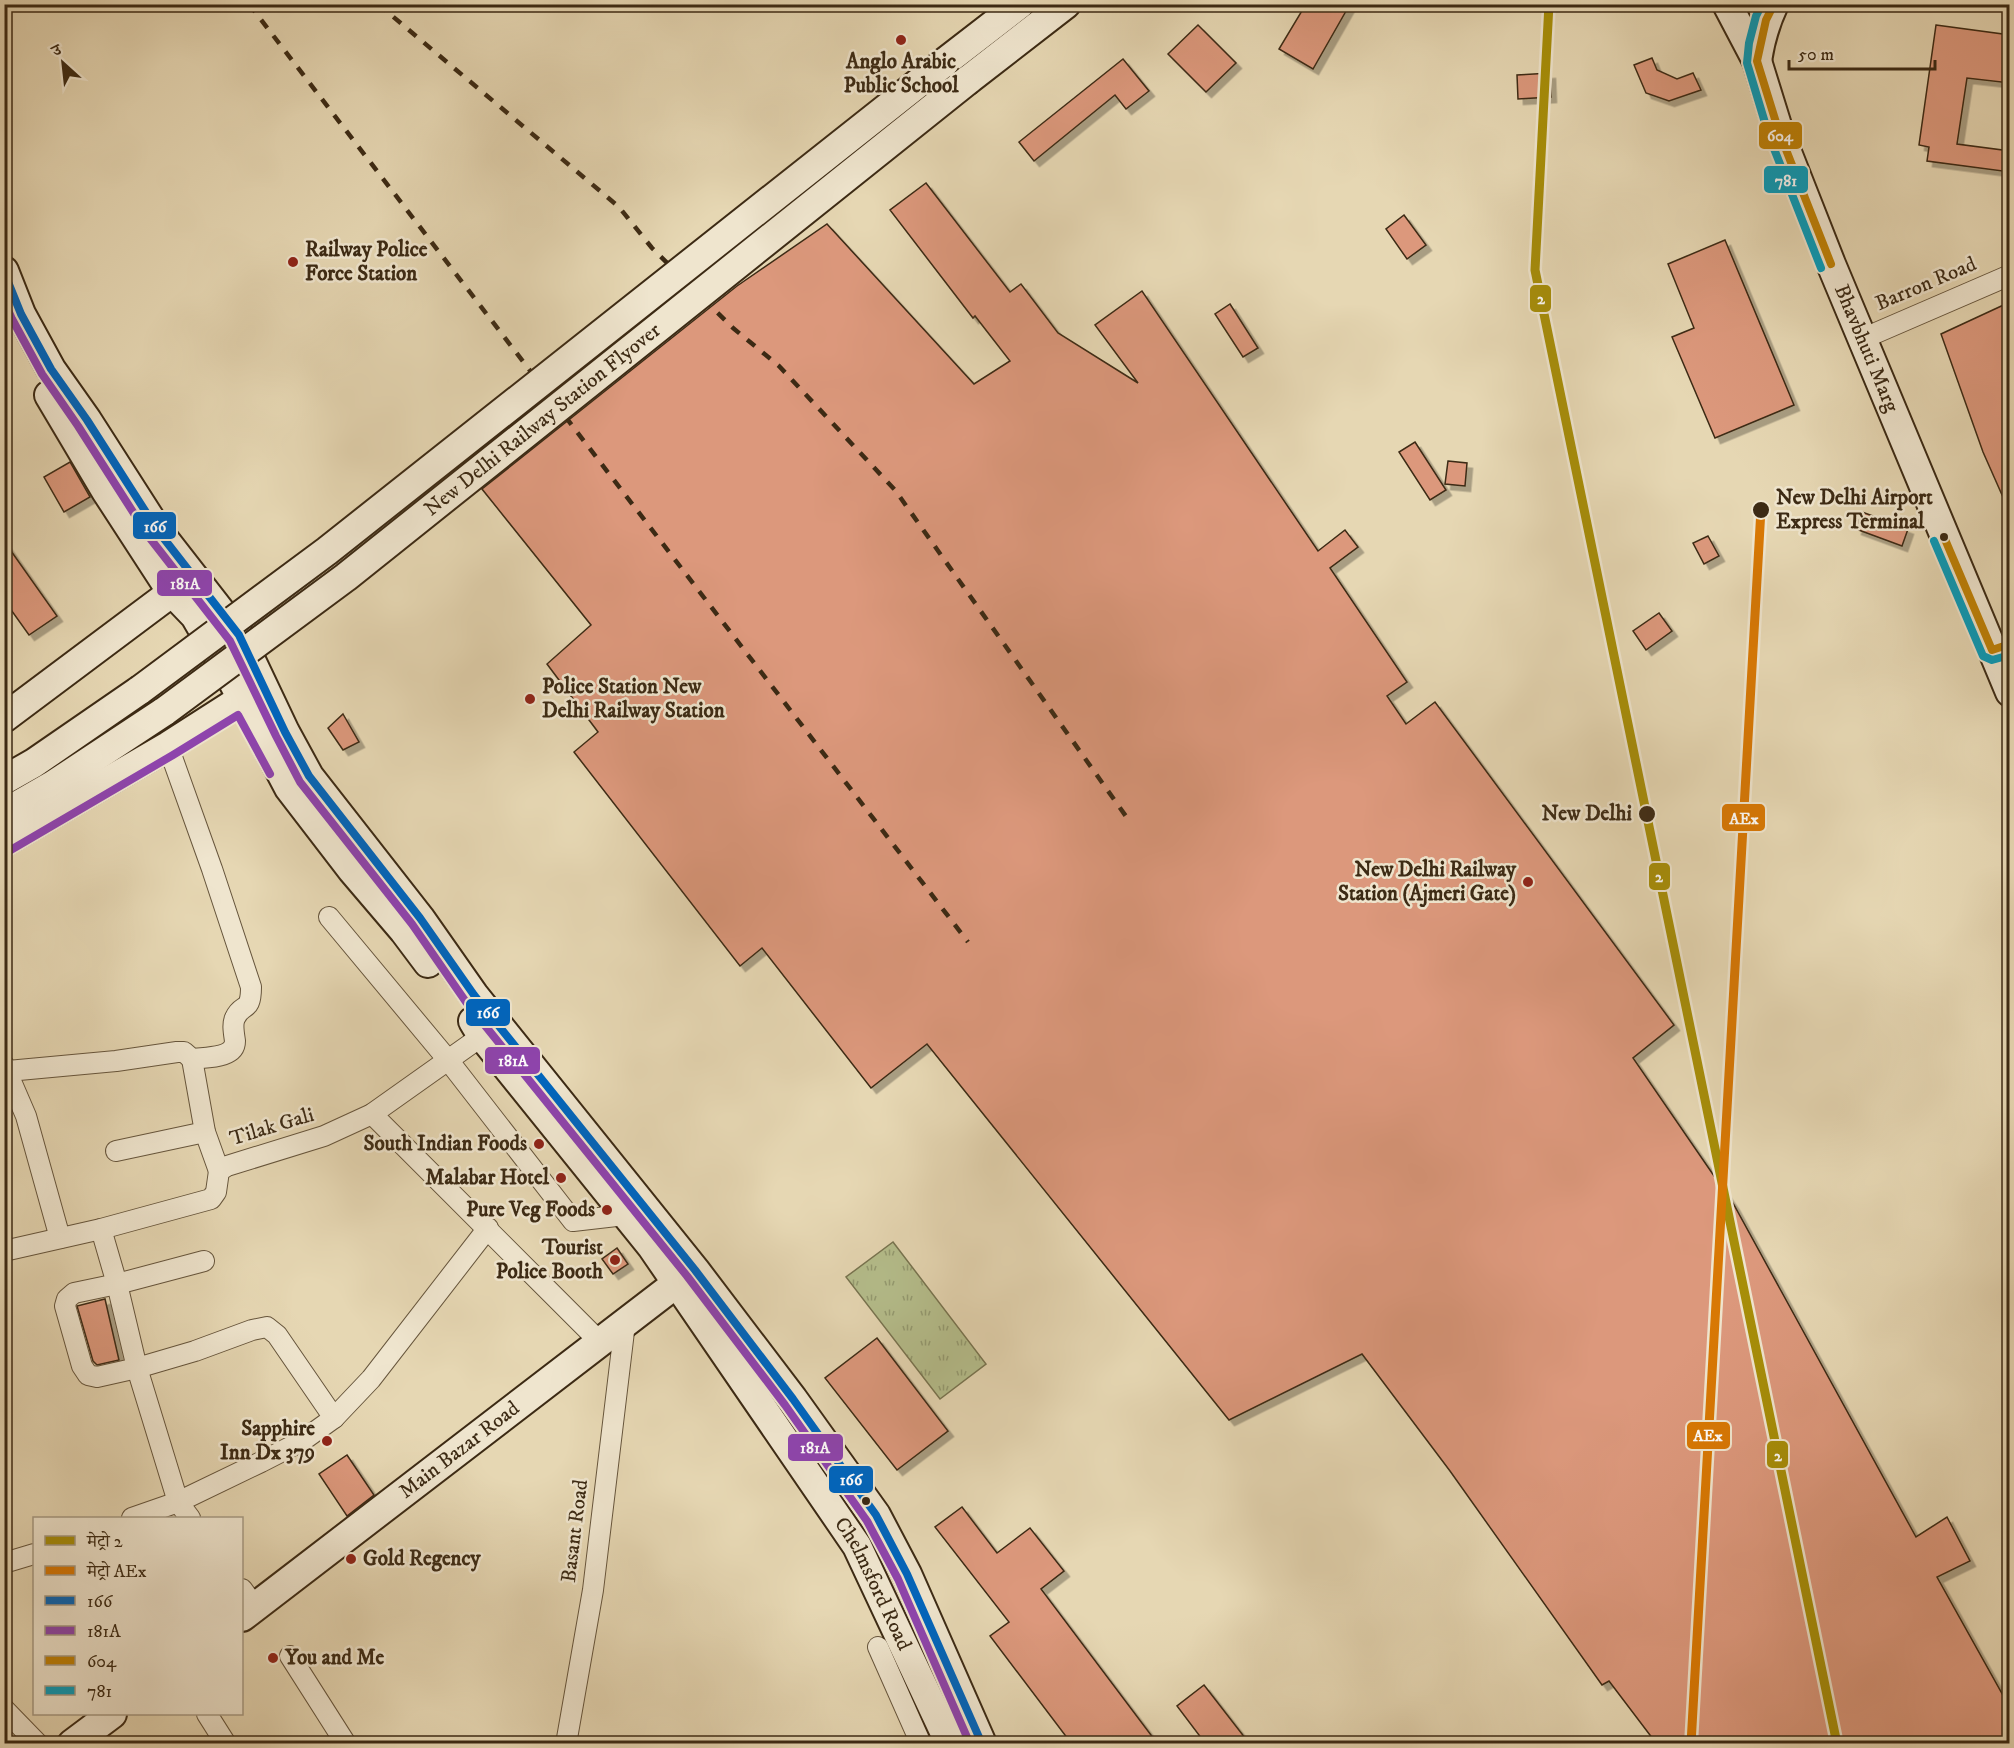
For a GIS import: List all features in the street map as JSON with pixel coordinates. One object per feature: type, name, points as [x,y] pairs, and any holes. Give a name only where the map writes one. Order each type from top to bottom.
[{"type":"main road","name":"New Delhi Railway Station Flyover","points":[[4,780],[34,764],[140,690],[327,551],[1020,4]]},
{"type":"main road","name":"New Delhi Railway Station Flyover","points":[[4,813],[53,785],[165,711],[346,577],[1066,4]]},
{"type":"main road","name":"Bhavbhuti Marg","points":[[1727,4],[1757,61],[1779,132],[1862,339],[2001,647],[2010,692]]},
{"type":"main road","points":[[1757,61],[1766,20],[1774,4]]},
{"type":"main road","points":[[6,291],[36,373],[106,490],[182,584],[195,616],[253,692],[309,776],[420,918],[474,995],[686,1276]]},
{"type":"main road","points":[[4,718],[182,584]]},
{"type":"main road","points":[[4,842],[168,746],[253,692]]},
{"type":"main road","points":[[253,692],[289,788],[352,870],[404,931],[469,1015],[482,1036],[625,1215],[686,1276]]},
{"type":"main road","name":"Main Bazar Road","points":[[246,1604],[686,1276]]},
{"type":"main road","name":"Chelmsford Road","points":[[686,1276],[857,1546],[950,1743]]},
{"type":"main road","name":"Chelmsford Road","points":[[686,1276],[793,1398],[876,1515],[907,1574],[982,1743]]},
{"type":"main road","points":[[72,1743],[109,1715]]},
{"type":"street","name":"Barron Road","points":[[1862,339],[2010,275]]},
{"type":"street","points":[[168,746],[251,987],[251,999],[248,1006],[237,1014],[234,1021],[235,1045],[231,1051],[192,1059]]},
{"type":"street","points":[[329,917],[448,1060],[573,1221],[625,1215]]},
{"type":"street","name":"Tilak Gali","points":[[4,1251],[101,1229],[211,1199],[216,1192],[219,1170],[324,1136],[372,1114],[482,1036]]},
{"type":"street","points":[[60,1238],[26,1116],[6,1068],[116,1061],[184,1052],[192,1059],[205,1132],[219,1170]]},
{"type":"street","points":[[372,1114],[600,1342]]},
{"type":"street","points":[[116,1150],[205,1132]]},
{"type":"street","points":[[135,1517],[178,1502],[302,1441],[334,1418],[371,1379],[488,1228]]},
{"type":"street","points":[[101,1229],[137,1368],[178,1502],[189,1517]]},
{"type":"street","points":[[204,1261],[74,1293],[67,1299],[65,1306],[82,1366],[88,1374],[97,1377],[137,1368],[267,1327],[277,1335],[334,1418]]},
{"type":"street","name":"Basant Road","points":[[566,1743],[592,1590],[625,1323]]},
{"type":"street","points":[[4,1563],[33,1554]]},
{"type":"street","points":[[878,1647],[921,1743]]},
{"type":"street","points":[[290,1656],[346,1743]]},
{"type":"street","points":[[4,1709],[38,1743]]},
{"type":"street","points":[[208,1715],[226,1743]]},
{"type":"green space","points":[[893,1242],[986,1364],[940,1399],[846,1277]]},
{"type":"building","points":[[1306,4],[1350,4],[1313,69],[1279,49]]},
{"type":"building","points":[[1198,25],[1236,63],[1206,92],[1168,54]]},
{"type":"building","points":[[1936,25],[2010,35],[2010,83],[1967,78],[1957,144],[2010,151],[2010,172],[1927,161],[1929,147],[1919,145]]},
{"type":"building","points":[[1652,58],[1657,70],[1677,79],[1693,73],[1701,90],[1669,101],[1646,93],[1634,65]]},
{"type":"building","points":[[1123,59],[1149,91],[1126,109],[1115,95],[1034,161],[1019,142]]},
{"type":"building","points":[[1550,73],[1551,97],[1518,99],[1517,75]]},
{"type":"building","points":[[926,183],[1010,292],[1021,284],[1058,333],[1138,383],[1095,325],[1142,291],[1318,551],[1345,530],[1358,547],[1330,568],[1407,682],[1387,696],[1406,724],[1435,702],[1674,1025],[1633,1058],[1734,1205],[1916,1537],[1947,1517],[1970,1561],[1937,1577],[2010,1708],[2010,1743],[1656,1743],[1609,1681],[1602,1685],[1450,1471],[1362,1354],[1229,1420],[927,1044],[871,1088],[762,948],[740,966],[574,752],[598,732],[547,664],[591,625],[482,489],[737,286],[827,224],[974,384],[1010,361],[975,316],[973,318],[890,210]]},
{"type":"building","points":[[1404,215],[1426,245],[1407,259],[1386,229]]},
{"type":"building","points":[[1725,240],[1794,405],[1715,438],[1672,337],[1694,328],[1668,264]]},
{"type":"building","points":[[2010,302],[2010,513],[1983,452],[1941,334]]},
{"type":"building","points":[[1230,304],[1258,348],[1243,357],[1215,314]]},
{"type":"building","points":[[1415,442],[1446,490],[1430,500],[1399,452]]},
{"type":"building","points":[[1448,461],[1467,463],[1465,486],[1445,484]]},
{"type":"building","points":[[70,462],[90,497],[64,512],[44,477]]},
{"type":"building","points":[[1862,512],[1908,529],[1902,546],[1856,529]]},
{"type":"building","points":[[1708,536],[1719,556],[1704,564],[1693,543]]},
{"type":"building","points":[[4,541],[57,616],[29,635],[4,600]]},
{"type":"building","points":[[1659,613],[1672,631],[1646,650],[1633,631]]},
{"type":"building","points":[[343,714],[359,742],[343,750],[328,728]]},
{"type":"building","points":[[617,1248],[628,1264],[613,1274],[602,1259]]},
{"type":"building","points":[[105,1299],[119,1360],[97,1365],[93,1361],[77,1306]]},
{"type":"building","points":[[877,1338],[948,1431],[897,1470],[825,1378]]},
{"type":"building","points":[[347,1455],[374,1495],[347,1516],[319,1474]]},
{"type":"building","points":[[962,1507],[997,1553],[1030,1528],[1064,1571],[1041,1589],[1157,1743],[1071,1743],[990,1636],[1009,1622],[935,1527]]},
{"type":"building","points":[[1204,1685],[1249,1743],[1205,1743],[1177,1706]]},
{"type":"railway","points":[[249,4],[968,942]]},
{"type":"railway","points":[[378,4],[619,207],[652,248],[733,328],[779,366],[895,490],[1130,822]]},
{"type":"metro line","name":"2","points":[[1549,4],[1535,270],[1837,1744]]},
{"type":"metro line","name":"AEx","points":[[1691,1744],[1761,509]]},
{"type":"transit line","name":"781","points":[[1762,4],[1756,16],[1749,43],[1747,63],[1769,136],[1821,268]]},
{"type":"transit line","name":"604","points":[[1774,4],[1766,20],[1757,61],[1779,132],[1831,264]]},
{"type":"transit line","name":"166","points":[[4,272],[21,314],[51,369],[87,420],[158,531],[239,635],[285,732],[309,776],[420,918],[474,995],[695,1270],[793,1399],[876,1515],[907,1574],[982,1744]]},
{"type":"transit line","name":"181A","points":[[4,301],[42,374],[149,537],[230,641],[300,782],[412,924],[466,1002],[687,1276],[785,1405],[867,1521],[898,1579],[970,1744]]},
{"type":"transit line","name":"604","points":[[1944,537],[1992,650],[2010,644]]},
{"type":"transit line","name":"781","points":[[1934,541],[1983,656],[1992,660],[2010,655]]},
{"type":"transit line","name":"181A","points":[[9,851],[238,715],[270,774]]},
{"type":"place","name":"Anglo Arabic Public School","points":[[901,40]]},
{"type":"place","name":"Railway Police Force Station","points":[[293,262]]},
{"type":"place","name":"New Delhi Airport Express Terminal","points":[[1761,510]]},
{"type":"place","name":"Police Station New Delhi Railway Station","points":[[530,699]]},
{"type":"place","name":"New Delhi","points":[[1647,814]]},
{"type":"place","name":"New Delhi Railway Station (Ajmeri Gate)","points":[[1528,882]]},
{"type":"place","name":"South Indian Foods","points":[[539,1144]]},
{"type":"place","name":"Malabar Hotel","points":[[561,1178]]},
{"type":"place","name":"Pure Veg Foods","points":[[607,1210]]},
{"type":"place","name":"Tourist Police Booth","points":[[615,1260]]},
{"type":"place","name":"Sapphire Inn Dx 379","points":[[327,1441]]},
{"type":"place","name":"Gold Regency","points":[[351,1559]]},
{"type":"place","name":"You and Me","points":[[273,1658]]}]
